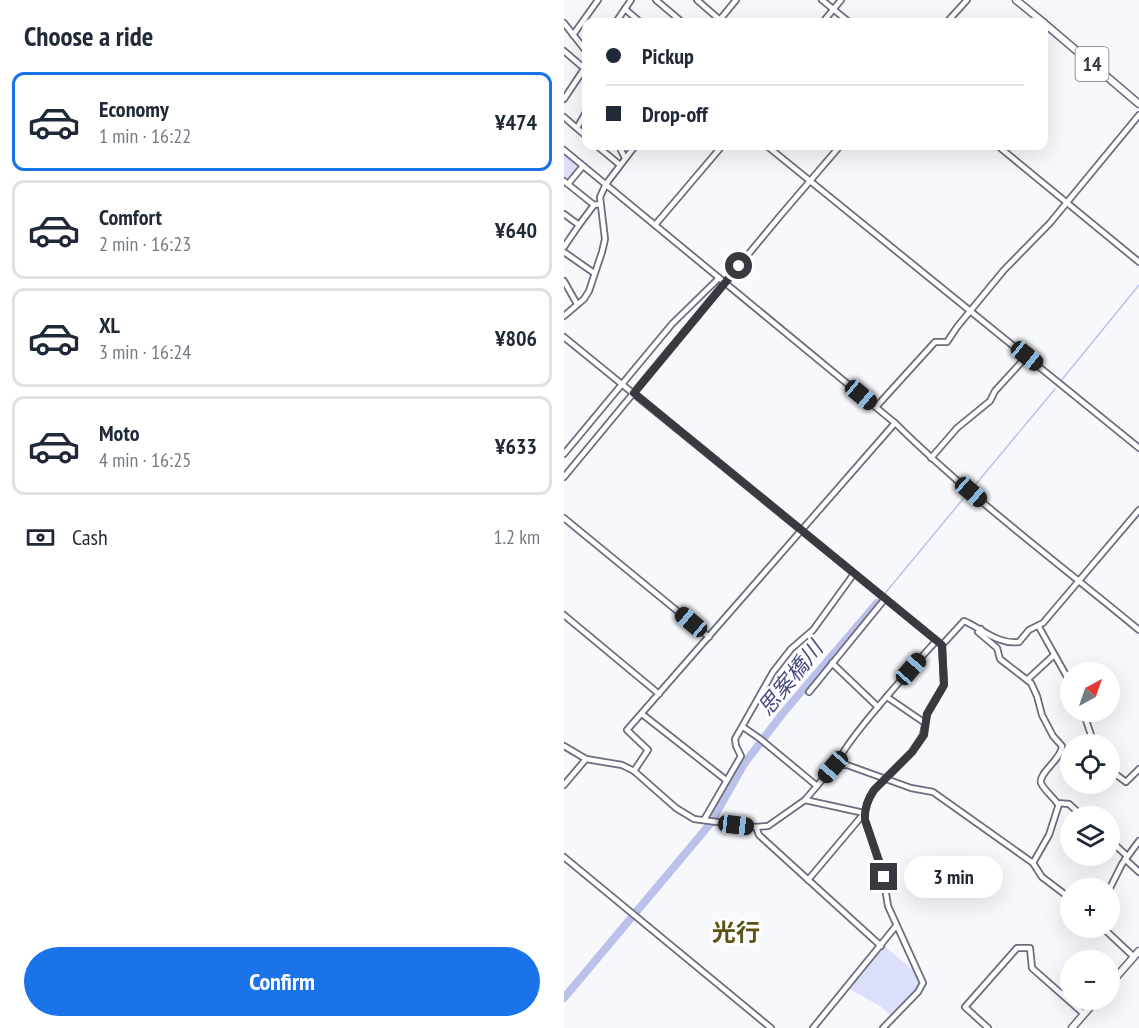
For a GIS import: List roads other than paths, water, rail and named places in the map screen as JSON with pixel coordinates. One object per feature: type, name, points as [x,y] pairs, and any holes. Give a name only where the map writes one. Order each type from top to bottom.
[{"type":"main road","name":"14","points":[[1016,0],[1037,18]]},
{"type":"main road","name":"14","points":[[1048,27],[1139,104]]},
{"type":"main road","points":[[1120,972],[1136,954]]},
{"type":"main road","points":[[1072,1028],[1087,1010]]},
{"type":"street","points":[[619,18],[630,0]]},
{"type":"street","points":[[656,0],[677,18]]},
{"type":"street","points":[[697,0],[716,18]]},
{"type":"street","points":[[721,18],[736,0]]},
{"type":"street","points":[[822,0],[844,18]]},
{"type":"street","points":[[827,18],[841,0]]},
{"type":"street","points":[[951,18],[967,0]]},
{"type":"street","points":[[584,18],[595,2]]},
{"type":"street","points":[[625,9],[635,18]]},
{"type":"street","points":[[573,35],[582,22]]},
{"type":"street","points":[[564,23],[582,46]]},
{"type":"street","points":[[564,51],[582,66]]},
{"type":"street","points":[[564,99],[582,74]]},
{"type":"street","points":[[564,84],[571,89]]},
{"type":"street","points":[[876,407],[935,342],[947,342],[1004,270],[1067,203],[1139,115]]},
{"type":"street","points":[[564,117],[582,132]]},
{"type":"street","points":[[577,128],[582,119]]},
{"type":"street","points":[[564,150],[876,407],[931,458],[1139,630]]},
{"type":"street","points":[[602,150],[620,165]]},
{"type":"street","points":[[621,150],[625,158]]},
{"type":"street","points":[[564,247],[597,205],[606,184],[632,150]]},
{"type":"street","points":[[655,225],[719,150]]},
{"type":"street","points":[[772,150],[1139,448]]},
{"type":"street","points":[[564,477],[837,150]]},
{"type":"street","points":[[1003,150],[1139,262]]},
{"type":"street","points":[[564,316],[586,295],[605,239],[604,220],[597,205],[566,183],[583,166]]},
{"type":"street","points":[[564,214],[579,225]]},
{"type":"street","points":[[564,252],[594,273]]},
{"type":"street","points":[[564,454],[672,324],[719,278]]},
{"type":"street","points":[[564,281],[577,304]]},
{"type":"street","points":[[564,337],[853,575],[942,645]]},
{"type":"street","points":[[931,458],[963,423],[990,401],[994,391],[1027,356]]},
{"type":"street","points":[[634,771],[648,750],[627,730],[895,423]]},
{"type":"street","points":[[883,1028],[918,992],[923,983],[888,906],[882,869],[865,814],[870,796],[919,744],[924,735],[925,723],[931,706],[942,692],[944,685],[942,645],[964,621],[1004,641],[1016,643],[1029,630],[1039,627],[1139,510]]},
{"type":"street","points":[[564,518],[709,637]]},
{"type":"street","points":[[704,820],[741,756],[735,739],[766,682],[783,658],[813,630],[853,575]]},
{"type":"street","points":[[809,692],[882,598]]},
{"type":"street","points":[[564,615],[659,694]]},
{"type":"street","points":[[1039,627],[1060,665]]},
{"type":"street","points":[[981,629],[978,632],[997,648],[1000,659],[1027,680],[1037,696],[1041,715],[1063,749],[1041,781],[1059,804],[1071,806]]},
{"type":"street","points":[[837,766],[837,759],[878,707],[936,641]]},
{"type":"street","points":[[1027,680],[1054,655]]},
{"type":"street","points":[[832,663],[878,707]]},
{"type":"street","points":[[887,697],[925,723]]},
{"type":"street","points":[[642,714],[726,780]]},
{"type":"street","points":[[742,727],[759,738],[817,786]]},
{"type":"street","points":[[564,746],[586,759],[622,765],[634,771],[683,813],[717,823],[756,827],[768,826],[805,800],[833,767],[847,765],[911,788],[933,792],[1033,863],[1042,877],[1060,891]]},
{"type":"street","points":[[564,785],[586,759]]},
{"type":"street","points":[[1120,778],[1126,782],[1139,769]]},
{"type":"street","points":[[805,800],[865,814]]},
{"type":"street","points":[[1033,863],[1049,835],[1059,804]]},
{"type":"street","points":[[808,880],[865,814]]},
{"type":"street","points":[[756,827],[759,835],[881,946]]},
{"type":"street","points":[[1115,878],[1126,857],[1139,841]]},
{"type":"street","points":[[1120,851],[1139,872]]},
{"type":"street","points":[[564,857],[771,1028]]},
{"type":"street","points":[[813,1028],[896,926]]},
{"type":"street","points":[[1116,938],[1136,954]]},
{"type":"street","points":[[988,1028],[965,1007],[1017,948],[1030,948],[1032,968],[1084,1014]]},
{"type":"waterway","name":"思案橋川","points":[[1060,382],[1139,285]]},
{"type":"waterway","name":"思案橋川","points":[[971,490],[1055,389]]},
{"type":"waterway","name":"思案橋川","points":[[877,603],[968,493]]},
{"type":"waterway","name":"思案橋川","points":[[564,998],[710,824],[744,764],[783,713],[877,603]]},
{"type":"district","name":"光行","points":[[736,932]]}]
